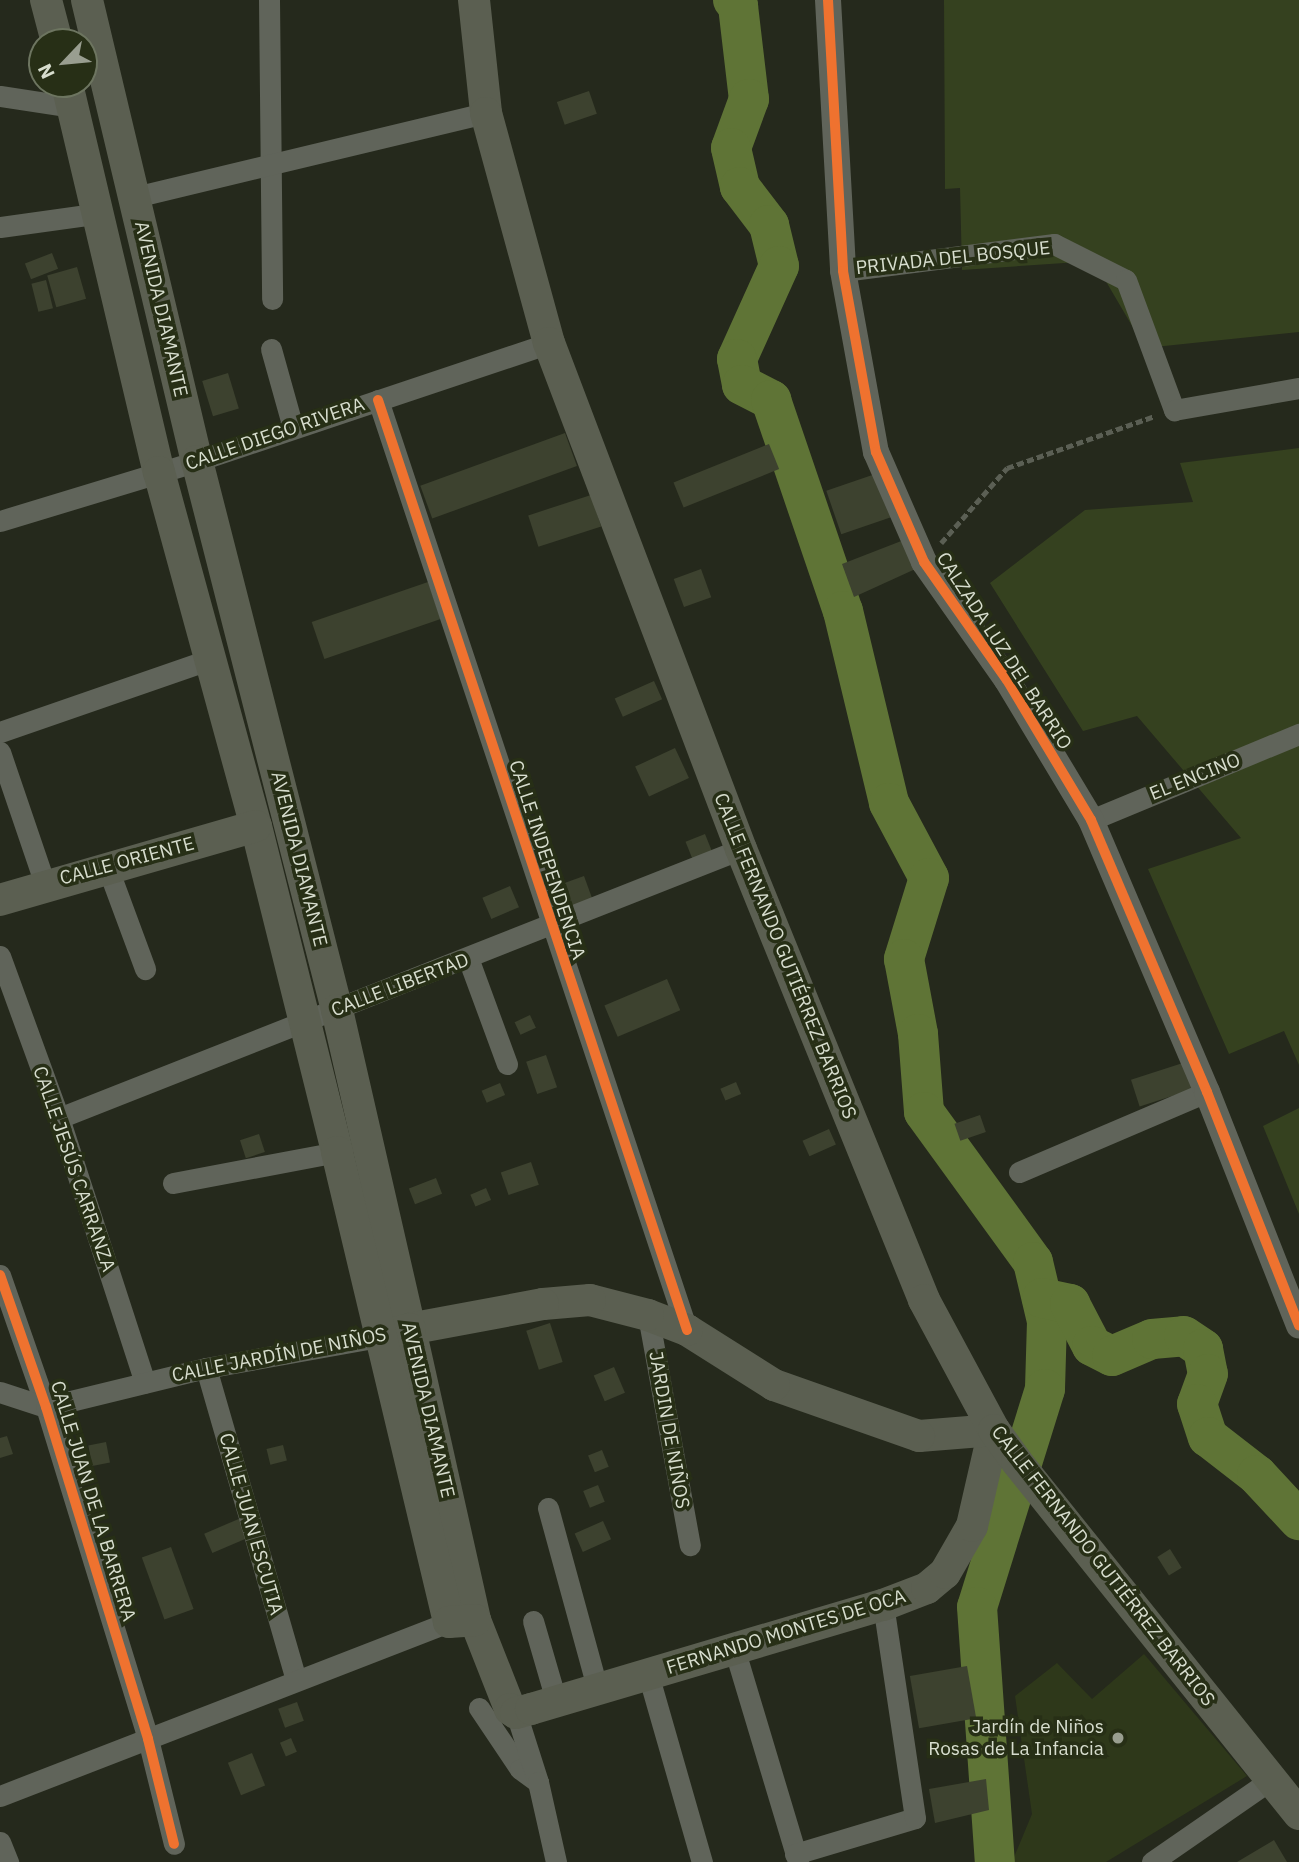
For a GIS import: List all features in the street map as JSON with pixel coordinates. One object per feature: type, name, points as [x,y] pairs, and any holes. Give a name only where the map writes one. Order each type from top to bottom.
[{"type":"main road","points":[[46,0],[53,28]]},
{"type":"main road","name":"AVENIDA DIAMANTE","points":[[87,0],[197,461],[337,1010],[397,1333],[462,1621],[516,1713]]},
{"type":"main road","name":"CALLE FERNANDO GUTIÉRREZ BARRIOS","points":[[474,0],[486,113],[549,343],[741,849],[924,1300],[994,1430],[1299,1814]]},
{"type":"main road","name":"AVENIDA DIAMANTE","points":[[71,98],[101,213],[159,472],[208,660],[256,827],[337,1152],[397,1333]]},
{"type":"main road","name":"CALLE ORIENTE","points":[[0,900],[107,866],[256,827]]},
{"type":"main road","name":"CALLE JARDÍN DE NIÑOS","points":[[397,1333],[590,1300],[648,1315],[687,1330],[774,1385],[919,1436],[994,1430]]},
{"type":"main road","name":"FERNANDO MONTES DE OCA","points":[[516,1713],[883,1605],[928,1588],[963,1547],[994,1430]]},
{"type":"street","points":[[269,0],[272,299]]},
{"type":"street","name":"CALZADA LUZ DEL BARRIO","points":[[828,0],[843,271],[876,452],[924,562],[1007,680],[1091,820],[1207,1092],[1299,1326]]},
{"type":"street","points":[[0,96],[28,96]]},
{"type":"street","points":[[135,197],[486,113]]},
{"type":"street","points":[[0,227],[101,213]]},
{"type":"street","name":"PRIVADA DEL BOSQUE","points":[[843,271],[1054,244],[1126,280],[1174,410]]},
{"type":"street","name":"CALLE DIEGO RIVERA","points":[[0,521],[197,461],[549,343]]},
{"type":"street","points":[[271,349],[293,428]]},
{"type":"street","points":[[1174,410],[1299,388]]},
{"type":"street","name":"CALLE INDEPENDENCIA","points":[[378,400],[550,926],[687,1330]]},
{"type":"street","points":[[0,732],[208,660]]},
{"type":"street","name":"EL ENCINO","points":[[1091,820],[1299,734]]},
{"type":"street","points":[[0,752],[45,884]]},
{"type":"street","name":"CALLE LIBERTAD","points":[[59,1118],[741,849]]},
{"type":"street","points":[[107,866],[145,969]]},
{"type":"street","name":"CALLE JESÚS CARRANZA","points":[[0,956],[59,1118],[145,1382]]},
{"type":"street","points":[[468,958],[508,1064]]},
{"type":"street","points":[[1018,1172],[1207,1092]]},
{"type":"street","points":[[173,1183],[337,1152]]},
{"type":"street","name":"CALLE JUAN DE LA BARRERA","points":[[0,1275],[46,1407],[148,1738],[174,1844]]},
{"type":"street","name":"JARDIN DE NIÑOS","points":[[648,1315],[690,1545]]},
{"type":"street","name":"CALLE JARDÍN DE NIÑOS","points":[[46,1407],[206,1368],[397,1333]]},
{"type":"street","name":"CALLE JUAN ESCUTIA","points":[[206,1368],[296,1681]]},
{"type":"street","points":[[0,1392],[46,1407]]},
{"type":"street","points":[[548,1508],[597,1687]]},
{"type":"street","points":[[734,1648],[797,1858],[915,1818],[883,1605]]},
{"type":"street","points":[[0,1796],[296,1681],[462,1621]]},
{"type":"street","points":[[533,1621],[556,1700]]},
{"type":"street","points":[[648,1674],[702,1862]]},
{"type":"street","points":[[478,1708],[520,1769],[538,1782]]},
{"type":"street","points":[[516,1713],[538,1782],[556,1862]]},
{"type":"street","points":[[1152,1862],[1272,1779]]},
{"type":"street","points":[[0,1842],[8,1862]]},
{"type":"path","points":[[924,562],[1007,468],[1174,410]]},
{"type":"shaded area","points":[[944,0],[1299,0],[1299,332],[1145,348],[1094,261],[962,270],[960,188],[945,189]]},
{"type":"shaded area","points":[[1299,448],[1299,1065],[1284,1031],[1229,1054],[1148,869],[1241,838],[1137,716],[1083,731],[990,583],[1085,510],[1193,502],[1180,463]]},
{"type":"shaded area","points":[[1299,1108],[1299,1214],[1263,1126]]},
{"type":"shaded area","name":"Jardín de Niños Rosas de La Infancia","points":[[1144,1654],[1247,1776],[1106,1862],[1012,1862],[1032,1814],[1015,1696],[1057,1663],[1092,1699]]},
{"type":"building","points":[[589,91],[597,114],[565,125],[557,102]]},
{"type":"building","points":[[52,253],[58,269],[31,279],[25,263]]},
{"type":"building","points":[[77,267],[86,299],[56,307],[47,276]]},
{"type":"building","points":[[46,280],[53,308],[38,312],[31,284]]},
{"type":"building","points":[[228,373],[239,408],[213,416],[202,381]]},
{"type":"building","points":[[565,433],[577,466],[432,519],[420,486]]},
{"type":"building","points":[[769,444],[779,469],[684,508],[674,483]]},
{"type":"building","points":[[884,471],[899,514],[841,534],[826,491]]},
{"type":"building","points":[[591,495],[601,526],[538,547],[528,515]]},
{"type":"building","points":[[909,538],[922,566],[854,597],[842,564]]},
{"type":"building","points":[[701,569],[711,597],[684,607],[674,579]]},
{"type":"building","points":[[428,582],[441,619],[324,659],[312,622]]},
{"type":"building","points":[[654,681],[662,699],[623,717],[615,698]]},
{"type":"building","points":[[675,748],[689,778],[649,797],[635,767]]},
{"type":"building","points":[[705,834],[712,851],[692,859],[686,842]]},
{"type":"building","points":[[584,876],[594,903],[572,911],[562,884]]},
{"type":"building","points":[[510,886],[519,907],[491,919],[482,898]]},
{"type":"building","points":[[667,979],[680,1010],[618,1037],[604,1006]]},
{"type":"building","points":[[530,1015],[536,1028],[521,1035],[515,1022]]},
{"type":"building","points":[[546,1055],[557,1087],[537,1094],[526,1062]]},
{"type":"building","points":[[1189,1061],[1198,1088],[1140,1106],[1131,1080]]},
{"type":"building","points":[[736,1082],[741,1094],[725,1101],[720,1089]]},
{"type":"building","points":[[500,1083],[505,1095],[487,1103],[482,1091]]},
{"type":"building","points":[[980,1115],[986,1132],[960,1141],[954,1124]]},
{"type":"building","points":[[829,1129],[836,1145],[809,1156],[803,1141]]},
{"type":"building","points":[[259,1134],[265,1152],[246,1158],[240,1140]]},
{"type":"building","points":[[531,1162],[539,1185],[509,1195],[501,1172]]},
{"type":"building","points":[[436,1178],[442,1194],[415,1204],[409,1188]]},
{"type":"building","points":[[486,1188],[491,1200],[475,1207],[470,1195]]},
{"type":"building","points":[[550,1323],[563,1362],[539,1370],[526,1331]]},
{"type":"building","points":[[614,1367],[625,1393],[605,1401],[594,1376]]},
{"type":"building","points":[[7,1436],[13,1454],[0,1458],[0,1438]]},
{"type":"building","points":[[106,1442],[110,1463],[92,1466],[88,1445]]},
{"type":"building","points":[[283,1445],[287,1461],[270,1465],[267,1449]]},
{"type":"building","points":[[602,1450],[609,1467],[595,1472],[588,1456]]},
{"type":"building","points":[[598,1485],[605,1502],[590,1508],[583,1491]]},
{"type":"building","points":[[241,1518],[249,1537],[212,1553],[204,1534]]},
{"type":"building","points":[[603,1521],[611,1539],[583,1552],[575,1534]]},
{"type":"building","points":[[171,1547],[194,1609],[164,1620],[142,1558]]},
{"type":"building","points":[[1170,1549],[1182,1568],[1169,1576],[1157,1557]]},
{"type":"building","points":[[967,1666],[976,1718],[919,1728],[910,1676]]},
{"type":"building","points":[[297,1702],[304,1721],[285,1728],[278,1709]]},
{"type":"building","points":[[291,1738],[297,1752],[286,1756],[280,1743]]},
{"type":"building","points":[[252,1753],[265,1785],[241,1795],[228,1763]]},
{"type":"building","points":[[986,1779],[989,1810],[935,1823],[929,1789]]},
{"type":"building","points":[[1274,1840],[1287,1862],[1237,1862]]},
{"type":"waterway","points":[[733,0],[738,6],[749,99],[731,148],[740,187],[769,225],[779,266],[737,359],[742,385],[771,400],[843,611],[889,803],[929,878],[904,959],[918,1034],[924,1112],[1033,1262],[1047,1321],[1045,1389],[977,1607],[995,1862]]},
{"type":"waterway","points":[[1042,1298],[1070,1304],[1092,1346],[1112,1356],[1152,1339],[1184,1336],[1203,1349],[1208,1374],[1197,1404],[1208,1437],[1257,1475],[1299,1520]]},
{"type":"cycle path","points":[[828,0],[843,271],[876,452],[924,562],[1007,680],[1091,820],[1207,1092],[1299,1326]]},
{"type":"cycle path","points":[[378,400],[687,1330]]},
{"type":"cycle path","points":[[0,1275],[46,1407],[148,1739],[174,1844]]},
{"type":"place","name":"Jardín de Niños Rosas de La Infancia","points":[[1118,1738]]}]
